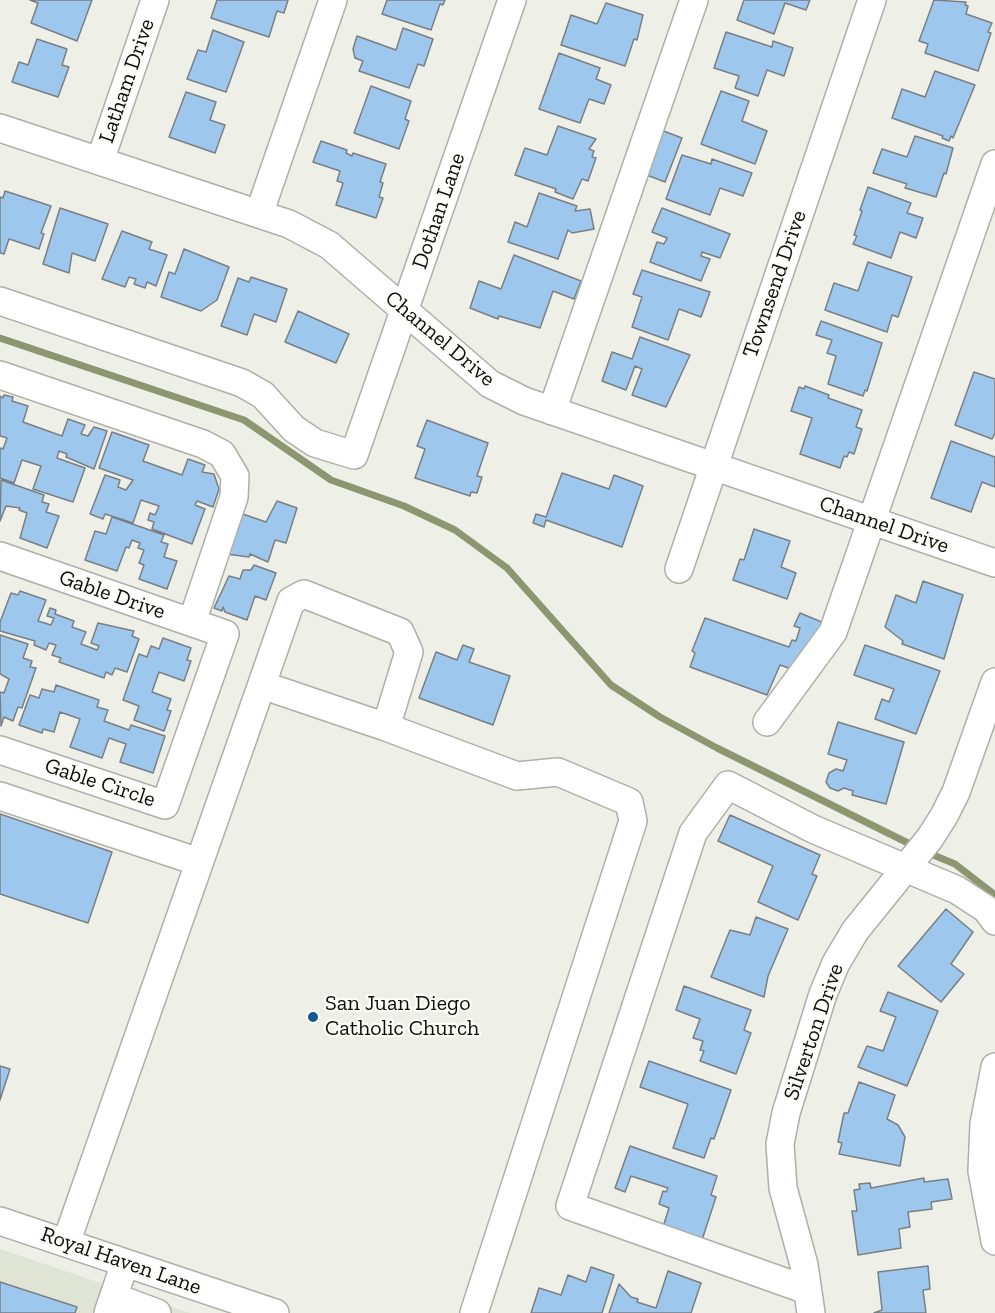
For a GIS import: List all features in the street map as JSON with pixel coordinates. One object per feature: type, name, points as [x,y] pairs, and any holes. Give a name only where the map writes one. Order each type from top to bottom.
[{"type":"street","name":"Latham Drive","points":[[100,161],[155,0]]},
{"type":"street","points":[[259,214],[333,0]]},
{"type":"street","name":"Dothan Lane","points":[[0,301],[242,383],[263,395],[294,429],[315,443],[354,455],[512,0]]},
{"type":"street","points":[[552,411],[694,0]]},
{"type":"street","name":"Townsend Drive","points":[[679,569],[872,0]]},
{"type":"street","name":"Channel Drive","points":[[0,128],[289,224],[329,244],[490,384],[552,411],[995,563]]},
{"type":"street","points":[[767,722],[833,632],[995,164]]},
{"type":"street","points":[[0,375],[203,444],[222,454],[235,476],[234,496],[192,622]]},
{"type":"street","name":"Gable Drive","points":[[0,556],[225,634]]},
{"type":"street","points":[[66,1243],[291,602],[304,594],[400,632],[409,652],[386,727]]},
{"type":"street","name":"Gable Circle","points":[[0,750],[165,805],[225,634]]},
{"type":"street","name":"Silverton Drive","points":[[809,1301],[804,1265],[783,1188],[780,1144],[786,1113],[823,993],[836,963],[855,932],[916,855],[956,792],[995,682]]},
{"type":"street","points":[[262,685],[386,727],[518,776],[558,772],[629,802],[633,821],[474,1313]]},
{"type":"street","points":[[809,1301],[570,1206],[693,833],[728,785],[813,829],[916,855],[957,890],[986,909],[995,921]]},
{"type":"street","points":[[0,796],[199,861]]},
{"type":"street","points":[[995,1067],[987,1095],[982,1171],[995,1241]]},
{"type":"street","name":"Royal Haven Lane","points":[[0,1221],[275,1313]]},
{"type":"street","points":[[125,1263],[111,1305],[157,1313]]},
{"type":"street","points":[[166,1313],[176,1280]]},
{"type":"shaded area","points":[[0,1249],[190,1313],[0,1313]]},
{"type":"building","points":[[30,0],[92,0],[77,41],[31,23],[38,3]]},
{"type":"building","points":[[217,0],[288,0],[284,13],[277,11],[269,37],[211,18]]},
{"type":"building","points":[[387,0],[445,0],[443,5],[440,4],[431,30],[382,14]]},
{"type":"building","points":[[744,0],[810,0],[806,10],[785,3],[774,34],[737,20]]},
{"type":"building","points":[[934,0],[966,2],[965,5],[968,6],[966,14],[992,23],[988,32],[991,33],[978,71],[925,53],[928,44],[919,41]]},
{"type":"building","points":[[606,3],[643,15],[637,40],[634,39],[625,66],[561,45],[571,15],[597,24]]},
{"type":"building","points":[[403,28],[433,39],[424,66],[418,64],[409,88],[359,71],[363,61],[355,58],[353,49],[357,36],[396,50]]},
{"type":"building","points":[[213,30],[244,42],[226,92],[187,79],[198,50],[206,52]]},
{"type":"building","points":[[726,32],[772,47],[773,41],[793,48],[784,76],[767,70],[758,96],[735,88],[739,76],[714,68]]},
{"type":"building","points":[[37,39],[67,49],[62,65],[69,67],[58,97],[12,82],[19,62],[28,65]]},
{"type":"building","points":[[559,53],[600,68],[596,79],[611,85],[604,104],[589,99],[580,123],[539,109]]},
{"type":"building","points":[[935,71],[975,85],[953,138],[951,136],[949,141],[942,138],[943,136],[892,118],[902,89],[925,97]]},
{"type":"building","points":[[371,86],[411,101],[405,119],[409,121],[399,149],[354,133]]},
{"type":"building","points":[[721,91],[749,101],[742,121],[767,131],[755,164],[701,144]]},
{"type":"building","points":[[186,92],[216,102],[210,120],[225,125],[215,153],[169,137]]},
{"type":"building","points":[[558,126],[596,139],[589,149],[594,151],[592,157],[596,158],[588,181],[582,179],[573,199],[555,192],[556,189],[515,175],[525,148],[547,155]]},
{"type":"building","points":[[661,130],[682,138],[665,182],[644,174]]},
{"type":"building","points":[[915,136],[953,148],[946,174],[944,173],[936,197],[905,188],[907,184],[873,173],[882,149],[907,157]]},
{"type":"building","points":[[321,141],[347,150],[346,153],[352,156],[353,153],[386,164],[380,182],[383,183],[379,197],[383,198],[376,218],[336,205],[343,183],[337,181],[340,171],[313,162]]},
{"type":"building","points":[[682,155],[711,164],[712,159],[752,173],[743,196],[720,188],[710,215],[666,199]]},
{"type":"building","points":[[868,187],[911,203],[907,213],[923,218],[916,238],[900,232],[891,258],[853,244],[857,236],[854,235],[862,211],[860,210]]},
{"type":"building","points":[[5,191],[51,206],[41,233],[44,234],[39,249],[9,239],[4,254],[0,253],[0,197],[3,198]]},
{"type":"building","points":[[539,193],[577,206],[575,211],[590,209],[594,229],[572,233],[568,230],[558,259],[508,242],[515,222],[527,227]]},
{"type":"building","points":[[60,208],[108,224],[95,261],[72,253],[69,273],[43,264]]},
{"type":"building","points":[[662,208],[730,234],[720,258],[702,252],[701,256],[710,259],[701,281],[650,262],[657,242],[664,244],[667,238],[652,232]]},
{"type":"building","points":[[122,231],[152,242],[149,249],[167,255],[156,286],[147,282],[145,288],[134,284],[136,279],[129,277],[125,287],[102,279]]},
{"type":"building","points":[[184,249],[229,267],[217,300],[201,311],[161,297],[169,272],[175,274]]},
{"type":"building","points":[[514,255],[581,281],[574,299],[553,291],[540,328],[499,316],[498,319],[470,308],[479,281],[501,289]]},
{"type":"building","points":[[868,262],[912,277],[898,317],[892,315],[887,332],[825,310],[834,283],[858,291]]},
{"type":"building","points":[[642,270],[710,292],[701,317],[679,309],[668,340],[632,327],[642,297],[633,294]]},
{"type":"building","points":[[251,277],[287,289],[276,322],[254,314],[247,335],[221,326],[238,278],[249,282]]},
{"type":"building","points":[[298,311],[349,334],[336,363],[285,342]]},
{"type":"building","points":[[821,321],[882,343],[867,391],[865,390],[863,396],[828,384],[836,356],[827,353],[832,340],[816,335]]},
{"type":"building","points":[[640,337],[690,355],[666,407],[632,395],[642,369],[635,366],[626,390],[602,381],[612,352],[632,359]]},
{"type":"building","points":[[974,372],[995,379],[995,433],[992,439],[955,425]]},
{"type":"building","points":[[805,386],[829,395],[828,398],[862,410],[856,427],[862,429],[854,454],[849,452],[847,457],[844,456],[840,468],[800,454],[812,418],[791,411],[799,387],[804,389]]},
{"type":"building","points":[[4,395],[13,397],[12,401],[28,406],[23,422],[62,436],[68,419],[85,425],[81,434],[88,436],[94,427],[107,431],[94,469],[66,457],[67,454],[59,451],[57,458],[85,468],[73,502],[33,489],[41,466],[22,460],[14,483],[0,478],[0,448],[3,449],[7,438],[0,436],[0,396],[3,398]]},
{"type":"building","points":[[427,420],[488,443],[477,476],[482,477],[477,493],[471,492],[470,496],[415,478],[425,449],[417,446]]},
{"type":"building","points":[[112,432],[149,445],[143,461],[182,475],[188,459],[205,465],[202,472],[214,474],[219,489],[213,507],[197,501],[195,505],[205,509],[192,544],[152,529],[154,522],[148,520],[150,513],[155,515],[159,506],[141,500],[133,523],[105,514],[103,519],[90,514],[105,475],[120,480],[118,487],[126,490],[133,480],[99,468]]},
{"type":"building","points":[[951,441],[995,457],[995,487],[982,482],[971,512],[931,498]]},
{"type":"building","points":[[562,473],[609,489],[614,475],[643,486],[622,547],[546,520],[544,527],[533,523],[536,514],[546,517]]},
{"type":"building","points":[[1,480],[44,495],[42,502],[49,504],[46,512],[59,516],[47,548],[20,538],[27,513],[19,510],[20,508],[6,506],[0,521]]},
{"type":"building","points":[[277,501],[297,508],[286,543],[275,540],[268,562],[250,554],[249,557],[226,554],[240,513],[266,522]]},
{"type":"building","points":[[112,517],[164,535],[161,542],[168,544],[164,557],[177,561],[167,589],[139,579],[144,565],[139,563],[144,550],[138,548],[140,543],[132,540],[129,548],[126,547],[117,571],[85,560],[95,531],[106,534]]},
{"type":"building","points":[[754,529],[790,541],[781,567],[796,573],[787,599],[733,580],[740,559],[744,560]]},
{"type":"building","points":[[254,565],[276,573],[266,600],[255,596],[247,620],[225,612],[223,607],[222,611],[214,608],[229,576],[240,579],[243,570],[251,570]]},
{"type":"building","points":[[923,581],[963,595],[944,659],[902,644],[903,641],[885,627],[896,595],[916,603]]},
{"type":"building","points":[[20,591],[46,600],[38,621],[51,625],[54,618],[47,616],[50,608],[56,610],[55,614],[74,621],[72,627],[86,632],[81,644],[97,650],[99,646],[91,643],[98,623],[134,631],[132,636],[139,639],[127,672],[115,668],[112,675],[106,672],[104,678],[59,662],[61,658],[52,655],[56,645],[49,643],[46,650],[34,645],[35,641],[0,631],[0,622],[11,593],[18,595]]},
{"type":"building","points":[[800,613],[824,623],[794,670],[780,665],[767,695],[690,667],[695,653],[692,651],[705,618],[789,647],[792,640],[796,641],[800,628],[794,626]]},
{"type":"building","points":[[0,635],[28,644],[23,658],[32,661],[30,667],[36,668],[22,708],[18,707],[13,721],[4,717],[1,726],[0,692],[4,693],[9,679],[0,674]]},
{"type":"building","points":[[163,638],[191,648],[187,660],[191,661],[184,681],[159,672],[152,692],[171,699],[167,710],[171,711],[164,731],[134,720],[139,706],[123,700],[139,654],[147,657],[151,646],[159,649]]},
{"type":"building","points":[[463,645],[474,649],[469,662],[510,676],[493,725],[419,698],[436,652],[457,660]]},
{"type":"building","points":[[865,645],[940,671],[916,734],[875,719],[882,699],[889,702],[894,689],[854,675]]},
{"type":"building","points":[[56,685],[99,700],[97,707],[108,710],[104,721],[129,730],[131,725],[165,736],[153,773],[120,762],[126,744],[109,738],[102,758],[70,747],[80,719],[60,712],[54,732],[43,729],[42,733],[19,725],[30,695],[39,698],[42,689],[54,692]]},
{"type":"building","points":[[838,722],[904,742],[886,804],[852,795],[853,791],[844,788],[838,791],[830,788],[826,782],[829,773],[836,769],[843,771],[847,760],[828,754]]},
{"type":"building","points":[[0,814],[112,852],[88,923],[0,894]]},
{"type":"building","points":[[730,815],[820,855],[812,874],[817,876],[798,920],[758,902],[773,866],[718,841]]},
{"type":"building","points":[[946,909],[973,932],[951,964],[964,974],[941,1002],[898,966]]},
{"type":"building","points":[[756,917],[788,929],[768,976],[764,997],[711,977],[730,930],[750,935]]},
{"type":"building","points":[[684,986],[751,1010],[744,1030],[751,1033],[736,1074],[700,1061],[704,1051],[700,1050],[703,1041],[693,1038],[700,1019],[676,1010]]},
{"type":"building","points":[[888,992],[938,1011],[907,1086],[858,1067],[867,1046],[883,1051],[896,1017],[880,1011]]},
{"type":"building","points":[[649,1061],[731,1090],[714,1139],[711,1138],[704,1158],[673,1148],[688,1104],[640,1087]]},
{"type":"building","points":[[0,1066],[10,1069],[0,1100]]},
{"type":"building","points":[[859,1082],[895,1095],[887,1119],[898,1125],[905,1137],[900,1166],[839,1154],[842,1143],[838,1142],[844,1113],[848,1113]]},
{"type":"building","points":[[630,1146],[717,1176],[711,1195],[716,1197],[702,1240],[663,1227],[669,1208],[659,1204],[663,1191],[666,1192],[668,1188],[631,1176],[625,1192],[615,1188]]},
{"type":"building","points":[[924,1178],[924,1182],[948,1179],[952,1199],[931,1202],[932,1209],[908,1212],[910,1227],[899,1229],[901,1248],[858,1255],[852,1211],[857,1211],[854,1190],[860,1189],[859,1184],[870,1183],[871,1188]]},
{"type":"building","points":[[928,1266],[930,1289],[923,1290],[926,1313],[874,1313],[882,1310],[878,1272]]},
{"type":"building","points":[[591,1267],[614,1275],[602,1313],[531,1313],[539,1288],[561,1295],[568,1275],[586,1282]]},
{"type":"building","points":[[668,1271],[701,1283],[691,1313],[609,1313],[619,1284],[631,1297],[638,1299],[637,1302],[656,1308]]},
{"type":"building","points":[[0,1282],[77,1307],[75,1313],[0,1313]]},
{"type":"waterway","points":[[0,338],[244,420],[331,480],[404,506],[455,530],[507,568],[611,685],[660,717],[717,748],[916,847]]},
{"type":"waterway","points":[[926,852],[955,864],[995,895]]},
{"type":"place","name":"San Juan Diego Catholic Church","points":[[313,1017]]}]
